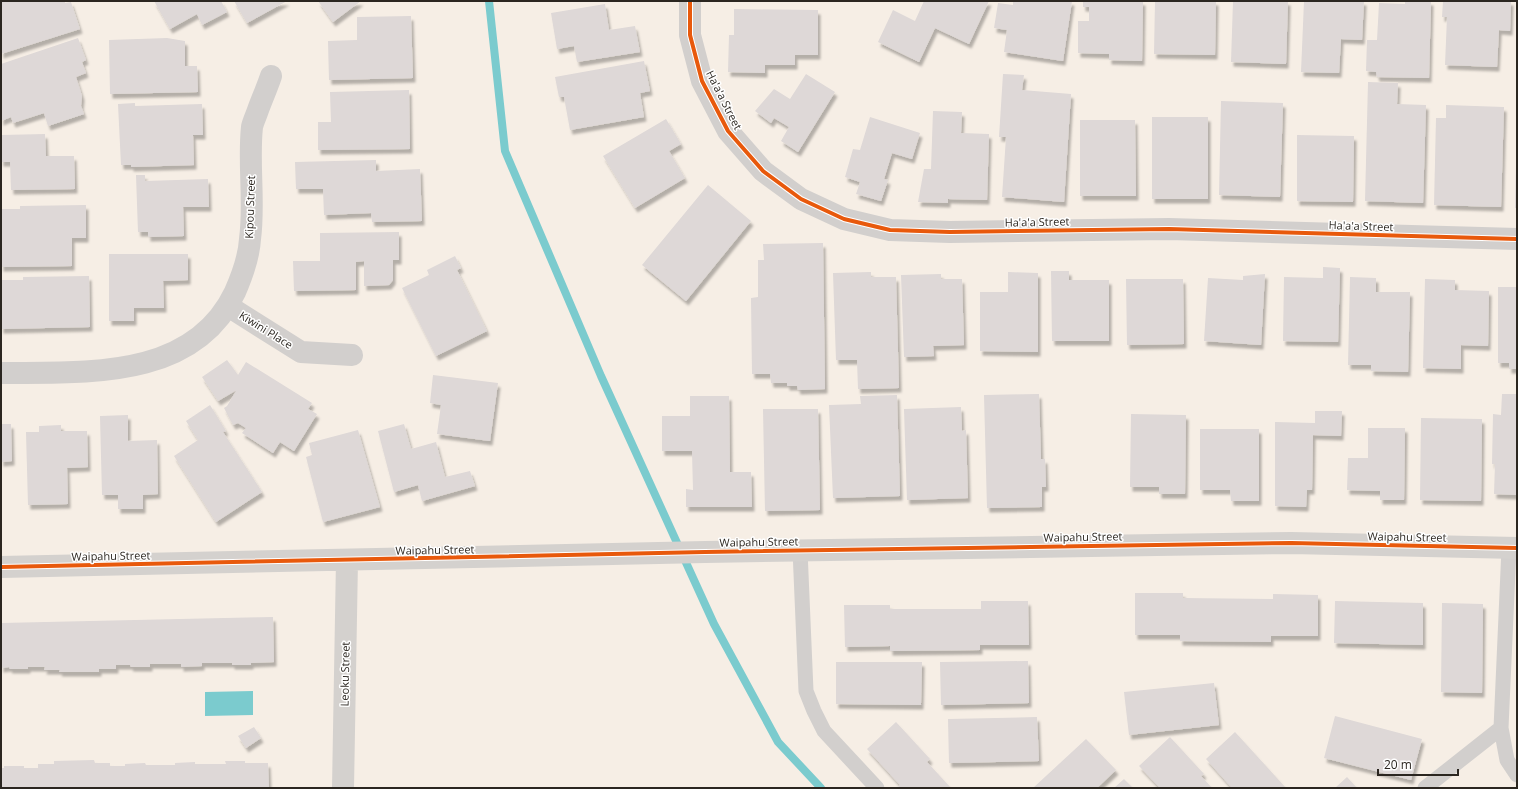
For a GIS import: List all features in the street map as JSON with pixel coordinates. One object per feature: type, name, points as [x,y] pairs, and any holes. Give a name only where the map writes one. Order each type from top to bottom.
[{"type":"street","name":"Ha'a'a Street","points":[[690,1],[690,35],[702,81],[728,131],[763,171],[801,200],[844,219],[890,230],[958,232],[1169,229],[1517,239]]},
{"type":"street","name":"Kipou Street","points":[[1,374],[84,372],[132,367],[162,358],[191,343],[212,326],[228,306],[241,278],[250,240],[252,126],[271,76]]},
{"type":"street","name":"Kiwini Place","points":[[228,306],[301,352],[352,355]]},
{"type":"street","name":"Waipahu Street","points":[[1,567],[800,550],[1291,543],[1513,548]]},
{"type":"street","name":"Leoku Street","points":[[343,788],[347,560]]},
{"type":"lane","points":[[1513,548],[1501,728],[1507,760],[1517,775]]},
{"type":"lane","points":[[800,550],[806,690],[824,731],[877,788]]},
{"type":"lane","points":[[1424,788],[1501,728]]},
{"type":"water","points":[[253,691],[253,715],[205,716],[205,692]]},
{"type":"building","points":[[1,1],[71,2],[80,29],[1,54]]},
{"type":"building","points":[[154,1],[221,1],[227,12],[202,25],[197,14],[170,29]]},
{"type":"building","points":[[234,1],[287,1],[247,23]]},
{"type":"building","points":[[318,1],[361,1],[333,22]]},
{"type":"building","points":[[924,1],[989,1],[969,44],[935,28],[919,62],[878,42],[893,10],[915,21]]},
{"type":"building","points":[[1013,1],[1072,1],[1063,61],[1004,52],[1007,30],[994,28],[998,3],[1013,5]]},
{"type":"building","points":[[1083,1],[1143,1],[1142,61],[1109,60],[1109,54],[1078,53],[1078,21],[1089,21],[1089,7],[1083,7]]},
{"type":"building","points":[[1155,1],[1216,1],[1215,55],[1154,54]]},
{"type":"building","points":[[1233,1],[1288,1],[1286,64],[1231,62]]},
{"type":"building","points":[[1304,1],[1364,1],[1362,40],[1341,39],[1339,73],[1301,72]]},
{"type":"building","points":[[1405,1],[1431,1],[1429,78],[1377,77],[1376,72],[1366,71],[1367,40],[1377,40],[1379,3],[1405,4]]},
{"type":"building","points":[[1443,1],[1511,1],[1510,31],[1499,30],[1497,67],[1445,65],[1447,17],[1442,17]]},
{"type":"building","points":[[605,4],[609,30],[635,26],[640,52],[577,62],[574,46],[557,49],[551,13]]},
{"type":"building","points":[[734,9],[818,10],[818,55],[795,55],[795,65],[765,65],[765,73],[728,72],[729,35],[734,35]]},
{"type":"building","points":[[411,16],[413,78],[329,80],[328,41],[357,40],[357,17]]},
{"type":"building","points":[[78,38],[86,60],[82,62],[86,73],[76,77],[82,96],[81,106],[84,114],[48,126],[44,113],[13,123],[11,117],[1,121],[1,64]]},
{"type":"building","points":[[167,38],[185,41],[185,66],[197,66],[198,92],[110,94],[109,40]]},
{"type":"building","points":[[644,61],[650,91],[640,93],[644,117],[570,130],[564,97],[559,97],[555,77]]},
{"type":"building","points":[[806,74],[835,92],[798,152],[781,141],[789,127],[774,118],[771,123],[755,111],[774,89],[790,99]]},
{"type":"building","points":[[1003,74],[1024,75],[1022,90],[1071,94],[1064,202],[1002,197],[1006,137],[999,137]]},
{"type":"building","points":[[1368,82],[1398,83],[1397,104],[1426,105],[1423,203],[1365,201]]},
{"type":"building","points":[[409,90],[410,149],[318,150],[318,122],[331,122],[330,92]]},
{"type":"building","points":[[1221,101],[1283,103],[1280,197],[1219,195]]},
{"type":"building","points":[[135,103],[135,106],[202,104],[203,135],[193,135],[194,165],[131,167],[131,165],[121,165],[118,104]]},
{"type":"building","points":[[1446,105],[1504,107],[1501,207],[1434,205],[1436,118],[1446,118]]},
{"type":"building","points":[[933,111],[962,112],[961,133],[989,134],[987,200],[948,199],[948,203],[918,202],[924,169],[931,169]]},
{"type":"building","points":[[870,117],[920,133],[912,159],[892,153],[884,179],[888,180],[881,201],[856,194],[860,182],[845,177],[853,149],[860,150]]},
{"type":"building","points":[[1152,117],[1208,117],[1208,199],[1152,199]]},
{"type":"building","points":[[666,119],[681,144],[669,151],[685,178],[635,208],[603,156]]},
{"type":"building","points":[[1080,120],[1135,120],[1136,196],[1080,196]]},
{"type":"building","points":[[45,134],[46,156],[74,156],[75,189],[11,190],[10,162],[1,162],[1,135]]},
{"type":"building","points":[[1297,135],[1354,136],[1353,202],[1297,201]]},
{"type":"building","points":[[376,160],[376,171],[420,169],[422,221],[372,222],[371,213],[324,215],[323,189],[296,189],[295,162]]},
{"type":"building","points":[[1516,165],[1517,208],[1515,208]]},
{"type":"building","points":[[136,175],[145,175],[145,181],[208,179],[209,207],[183,207],[184,236],[148,237],[148,232],[138,232]]},
{"type":"building","points":[[708,185],[751,221],[686,301],[642,265]]},
{"type":"building","points":[[86,205],[86,238],[72,238],[72,266],[1,267],[1,209],[20,209],[20,206]]},
{"type":"building","points":[[399,232],[399,260],[393,260],[393,280],[389,285],[364,286],[364,261],[356,262],[356,290],[294,291],[293,261],[320,261],[320,233]]},
{"type":"building","points":[[823,243],[825,389],[798,390],[797,386],[787,386],[787,383],[771,383],[770,374],[752,374],[751,298],[758,297],[758,260],[764,260],[763,244]]},
{"type":"building","points":[[109,254],[188,254],[188,280],[163,281],[164,308],[134,308],[134,321],[109,321]]},
{"type":"building","points":[[455,256],[461,268],[457,270],[487,331],[436,356],[402,288],[429,275],[427,270]]},
{"type":"building","points":[[1323,267],[1340,268],[1338,342],[1283,341],[1284,277],[1323,278]]},
{"type":"building","points":[[1051,271],[1069,271],[1069,280],[1109,280],[1109,341],[1052,341]]},
{"type":"building","points":[[871,272],[871,277],[896,277],[899,388],[858,389],[857,360],[836,360],[833,273]]},
{"type":"building","points":[[1008,272],[1038,273],[1038,352],[980,351],[980,292],[1008,292]]},
{"type":"building","points":[[941,274],[941,279],[962,279],[964,345],[933,346],[934,356],[904,357],[901,275]]},
{"type":"building","points":[[1265,274],[1261,345],[1204,341],[1208,278],[1243,280],[1243,276]]},
{"type":"building","points":[[89,276],[90,327],[1,329],[1,280],[23,280],[23,277]]},
{"type":"building","points":[[1350,277],[1376,278],[1376,292],[1410,292],[1408,372],[1371,371],[1371,365],[1348,365]]},
{"type":"building","points":[[1126,279],[1183,279],[1184,344],[1127,345]]},
{"type":"building","points":[[1425,279],[1455,280],[1455,290],[1489,291],[1488,346],[1461,345],[1461,369],[1423,368]]},
{"type":"building","points":[[1498,287],[1517,287],[1517,369],[1509,369],[1509,363],[1498,363]]},
{"type":"building","points":[[227,360],[238,375],[246,362],[312,403],[308,409],[317,414],[294,451],[280,442],[273,453],[242,433],[246,428],[238,423],[233,425],[224,408],[227,406],[236,391],[218,401],[202,377]]},
{"type":"building","points":[[433,375],[498,383],[490,441],[437,434],[441,405],[430,403]]},
{"type":"building","points":[[1039,394],[1041,459],[1045,459],[1046,487],[1042,487],[1042,507],[987,508],[984,395]]},
{"type":"building","points":[[1502,394],[1517,394],[1517,495],[1494,494],[1495,464],[1492,464],[1493,414],[1501,415]]},
{"type":"building","points":[[897,395],[900,496],[833,498],[829,405],[861,404],[860,396]]},
{"type":"building","points":[[690,396],[729,396],[730,472],[751,472],[752,507],[686,507],[686,489],[693,490],[692,451],[662,451],[662,416],[690,416]]},
{"type":"building","points":[[210,405],[226,431],[223,432],[262,492],[216,522],[174,456],[198,440],[186,421]]},
{"type":"building","points":[[961,407],[962,431],[966,430],[968,498],[907,500],[904,409]]},
{"type":"building","points":[[763,409],[818,409],[820,510],[765,511]]},
{"type":"building","points":[[1315,411],[1342,411],[1341,436],[1313,435],[1312,490],[1307,490],[1306,507],[1275,506],[1275,422],[1315,423]]},
{"type":"building","points":[[1131,414],[1186,415],[1185,494],[1159,494],[1159,487],[1130,487]]},
{"type":"building","points":[[128,415],[128,441],[157,440],[158,494],[143,495],[143,509],[118,509],[118,495],[102,495],[100,416]]},
{"type":"building","points":[[1421,418],[1482,419],[1481,501],[1420,500]]},
{"type":"building","points":[[1,424],[11,424],[12,461],[1,462]]},
{"type":"building","points":[[404,424],[411,449],[436,442],[445,477],[470,471],[475,486],[422,501],[418,485],[394,492],[378,431]]},
{"type":"building","points":[[61,425],[61,431],[87,431],[88,467],[67,468],[68,504],[28,505],[26,432],[39,432],[39,426]]},
{"type":"building","points":[[1368,428],[1405,428],[1404,500],[1380,500],[1380,491],[1347,490],[1348,458],[1368,458]]},
{"type":"building","points":[[1200,429],[1259,429],[1259,501],[1231,501],[1230,490],[1200,490]]},
{"type":"building","points":[[358,430],[380,507],[323,522],[306,457],[312,455],[309,443]]},
{"type":"building","points":[[1135,593],[1183,593],[1183,598],[1273,599],[1273,594],[1318,595],[1318,636],[1271,636],[1271,642],[1180,641],[1180,635],[1135,635]]},
{"type":"building","points":[[981,601],[1028,601],[1029,645],[980,645],[980,650],[890,651],[890,646],[845,647],[844,605],[890,605],[890,609],[981,609]]},
{"type":"building","points":[[1335,601],[1423,603],[1423,645],[1334,643]]},
{"type":"building","points":[[1442,603],[1483,604],[1482,693],[1441,692]]},
{"type":"building","points":[[273,617],[274,662],[251,663],[251,665],[232,665],[232,663],[202,663],[202,666],[181,667],[181,664],[150,664],[150,667],[116,665],[116,669],[99,669],[99,672],[59,672],[60,670],[44,670],[45,667],[28,667],[28,669],[10,669],[9,667],[1,668],[1,623]]},
{"type":"building","points":[[1028,661],[1029,703],[941,705],[940,662]]},
{"type":"building","points":[[836,662],[922,662],[921,705],[836,704]]},
{"type":"building","points":[[1214,683],[1219,725],[1129,735],[1124,692]]},
{"type":"building","points":[[1335,716],[1422,739],[1411,780],[1324,758]]},
{"type":"building","points":[[1037,717],[1039,761],[949,763],[948,719]]},
{"type":"building","points":[[896,722],[930,759],[927,762],[951,788],[897,788],[900,785],[867,749]]},
{"type":"building","points":[[254,727],[261,738],[246,748],[238,736]]},
{"type":"building","points":[[1235,732],[1286,788],[1232,788],[1206,759]]},
{"type":"building","points":[[1170,737],[1204,774],[1201,776],[1212,788],[1160,788],[1139,766]]},
{"type":"building","points":[[1086,739],[1116,770],[1097,788],[1033,788]]},
{"type":"building","points":[[94,760],[95,763],[110,763],[110,766],[125,766],[125,764],[145,763],[146,765],[175,765],[175,763],[195,762],[195,764],[226,764],[225,761],[268,763],[269,788],[1,788],[1,768],[4,768],[4,766],[38,768],[38,764],[54,764],[54,761]]},
{"type":"building","points":[[1347,777],[1357,788],[1335,788]]},
{"type":"building","points":[[1124,779],[1133,788],[1114,788]]},
{"type":"waterway","points":[[489,1],[505,151],[601,376],[714,624],[778,742],[821,788]]},
{"type":"cycle path","points":[[690,1],[690,35],[702,81],[728,131],[763,171],[801,199],[844,219],[890,230],[950,232],[1169,229],[1517,239]]},
{"type":"cycle path","points":[[1,567],[705,552],[1291,543],[1517,548]]}]
